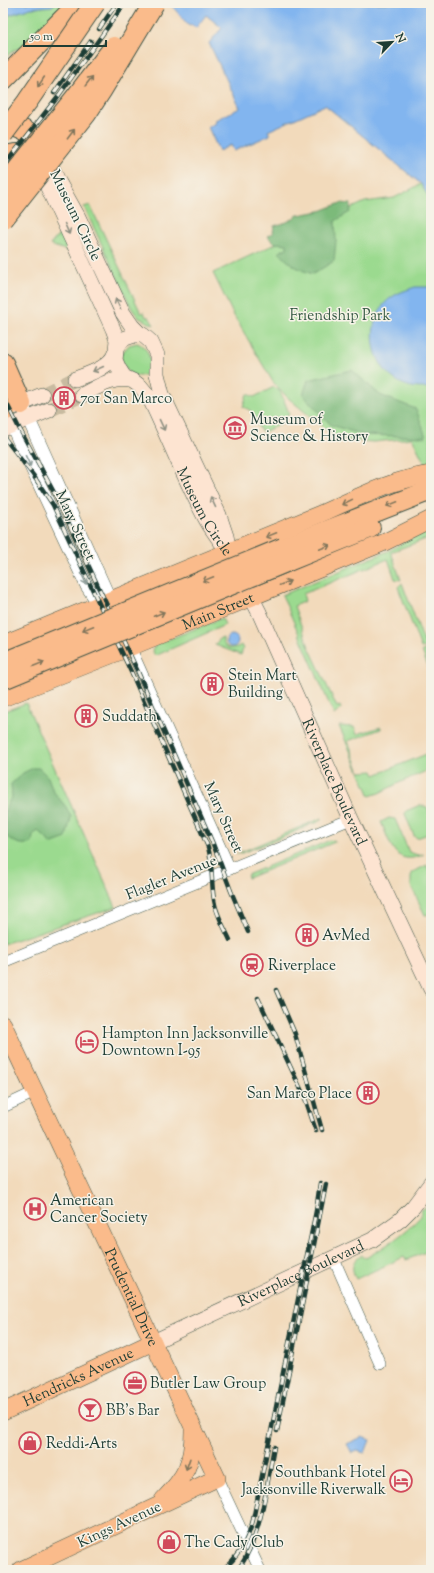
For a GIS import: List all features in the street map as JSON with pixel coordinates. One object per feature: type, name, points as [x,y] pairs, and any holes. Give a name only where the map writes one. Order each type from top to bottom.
[{"type":"highway","points":[[3,80],[79,3]]},
{"type":"highway","points":[[3,134],[27,102],[95,3]]},
{"type":"highway","points":[[3,188],[85,86],[147,3]]},
{"type":"highway","points":[[3,219],[86,114],[154,3]]},
{"type":"highway","points":[[3,125],[16,126],[32,134],[40,144],[43,162],[24,154],[16,154],[3,158]]},
{"type":"highway","points":[[3,363],[11,415]]},
{"type":"highway","points":[[4,691],[429,487]]},
{"type":"highway","points":[[3,663],[286,555]]},
{"type":"main road","name":"Museum Circle","points":[[43,162],[60,198],[86,270],[113,329],[117,340],[115,360],[119,369],[124,377],[141,387],[149,398],[206,520],[218,540],[229,552]]},
{"type":"main road","name":"Museum Circle","points":[[60,198],[78,217],[125,316],[141,335],[149,339],[156,349],[158,362],[156,369],[162,394],[221,521],[228,541],[229,552]]},
{"type":"main road","points":[[86,270],[100,264]]},
{"type":"main road","points":[[75,379],[106,365],[113,359],[116,350],[123,340],[129,336],[141,335]]},
{"type":"main road","points":[[82,394],[114,380],[122,379],[131,381],[146,378],[156,369]]},
{"type":"main road","points":[[11,415],[42,395]]},
{"type":"main road","points":[[11,415],[49,410]]},
{"type":"main road","points":[[3,644],[229,552],[320,514],[365,493],[397,482],[429,487]]},
{"type":"main road","name":"Main Street","points":[[4,691],[130,647],[385,542],[431,519]]},
{"type":"main road","name":"Riverplace Boulevard","points":[[229,552],[251,597],[351,819],[431,989]]},
{"type":"main road","name":"Prudential Drive","points":[[3,1024],[217,1478]]},
{"type":"main road","name":"Riverplace Boulevard","points":[[154,1342],[372,1240],[396,1224],[413,1207],[431,1183]]},
{"type":"main road","name":"Hendricks Avenue","points":[[3,1412],[154,1342]]},
{"type":"main road","points":[[156,1507],[176,1487],[184,1476],[190,1462],[193,1447],[193,1426]]},
{"type":"main road","name":"Kings Avenue","points":[[21,1570],[217,1478]]},
{"type":"street","name":"Mary Street","points":[[11,415],[104,603],[130,647],[230,869]]},
{"type":"street","name":"Flagler Avenue","points":[[3,962],[351,819]]},
{"type":"street","points":[[3,1107],[35,1092]]},
{"type":"street","points":[[333,1257],[380,1364]]},
{"type":"street","name":"Prudential Drive","points":[[217,1478],[260,1570]]},
{"type":"green space","points":[[56,3],[64,3],[46,31],[27,46],[14,50],[3,60],[3,47],[5,45],[3,38],[3,17],[31,8],[52,6]]},
{"type":"green space","name":"Friendship Park","points":[[421,184],[431,201],[431,464],[426,466],[412,438],[374,442],[341,440],[324,428],[287,397],[273,382],[233,314],[213,273],[365,202],[394,198]]},
{"type":"green space","points":[[341,203],[351,204],[350,212],[335,221],[336,241],[334,261],[313,274],[294,266],[279,252],[287,248],[287,244],[274,243],[267,236],[273,233],[274,226],[287,222],[298,215],[320,211]]},
{"type":"green space","points":[[90,205],[141,313],[144,312],[146,317],[149,317],[154,325],[139,318],[132,309],[84,207]]},
{"type":"green space","points":[[63,230],[70,250],[68,251],[50,245]]},
{"type":"green space","points":[[137,343],[146,350],[150,362],[148,372],[144,375],[138,376],[129,373],[122,363],[121,354],[129,345]]},
{"type":"green space","points":[[352,370],[380,395],[416,409],[426,437],[363,435],[331,425],[303,395],[308,380]]},
{"type":"green space","points":[[274,387],[280,391],[289,413],[285,421],[264,432],[260,430],[250,410],[243,407],[247,394],[254,397]]},
{"type":"green space","points":[[431,527],[431,537],[391,552],[401,580],[395,579],[388,559],[303,594],[305,601],[294,606],[309,647],[337,707],[340,706],[341,709],[334,715],[282,595],[388,551]]},
{"type":"green space","points":[[402,583],[426,647],[421,648],[398,587]]},
{"type":"green space","points":[[222,618],[225,625],[155,656],[152,649],[157,644]]},
{"type":"green space","points":[[220,638],[223,638],[223,642],[229,648],[235,648],[241,645],[243,649],[241,655],[215,645]]},
{"type":"green space","points":[[427,649],[431,661],[431,675],[422,651]]},
{"type":"green space","points":[[26,703],[116,907],[3,944],[3,712]]},
{"type":"green space","points":[[339,726],[354,727],[357,734],[381,727],[381,729],[348,741],[360,772],[373,771],[375,775],[429,753],[431,746],[431,769],[370,796]]},
{"type":"green space","points":[[33,768],[39,768],[48,777],[53,791],[66,807],[71,817],[66,838],[50,844],[38,831],[33,835],[32,843],[28,844],[20,844],[3,833],[7,805],[12,797],[11,784],[23,773]]},
{"type":"green space","points":[[420,805],[427,807],[431,818],[431,833],[417,838],[414,836],[405,814],[406,811]]},
{"type":"green space","points":[[322,818],[316,823],[286,836],[236,854]]},
{"type":"green space","points":[[389,818],[395,819],[409,852],[423,855],[413,858],[406,858],[400,856],[395,851],[381,822]]},
{"type":"green space","points":[[334,840],[335,842],[248,878],[247,875],[328,841]]},
{"type":"green space","points":[[427,865],[428,869],[431,868],[431,914],[425,915],[411,886],[411,876],[413,872]]},
{"type":"green space","points":[[431,1205],[431,1250],[406,1260],[404,1257],[356,1279],[353,1272],[355,1260],[361,1255],[366,1258],[395,1239],[421,1216],[421,1210]]},
{"type":"water","points":[[3,3],[56,3],[52,6],[31,8],[3,17]]},
{"type":"water","points":[[166,3],[431,3],[431,201],[421,184],[325,105],[268,131],[270,135],[234,151],[231,145],[219,151],[208,127],[216,123],[215,120],[240,108],[209,43],[222,28],[206,15],[196,28],[192,25],[189,26],[172,6]]},
{"type":"water","points":[[415,287],[431,287],[431,387],[414,387],[400,383],[388,374],[380,362],[374,347],[373,332],[377,317],[385,303],[395,295]]},
{"type":"water","points":[[232,635],[236,637],[238,641],[236,645],[232,647],[228,645],[226,641],[228,637]]},
{"type":"water","points":[[362,1437],[370,1440],[365,1453],[357,1451],[352,1453],[347,1444]]},
{"type":"tunnel","points":[[42,395],[75,379]]},
{"type":"tunnel","points":[[49,410],[82,395]]},
{"type":"railway","points":[[3,10],[8,3]]},
{"type":"railway","points":[[99,29],[117,3]]},
{"type":"railway","points":[[3,167],[59,95],[125,3]]},
{"type":"railway","points":[[54,93],[91,41]]},
{"type":"railway","points":[[3,396],[57,498],[138,672],[213,844],[248,932]]},
{"type":"railway","points":[[3,436],[33,475],[53,505],[132,674],[208,847],[211,860],[213,893],[216,910],[230,940]]},
{"type":"railway","points":[[276,990],[295,1034],[322,1130]]},
{"type":"railway","points":[[258,998],[305,1098],[316,1131]]},
{"type":"railway","points":[[222,1570],[233,1560],[242,1548],[253,1520],[316,1211],[320,1183]]},
{"type":"railway","points":[[277,1431],[326,1184]]},
{"type":"railway","points":[[238,1570],[253,1542],[258,1527],[274,1447]]},
{"type":"place","name":"701 San Marco","points":[[64,398]]},
{"type":"place","name":"Museum of Science & History","points":[[235,428]]},
{"type":"place","name":"Stein Mart Building","points":[[212,684]]},
{"type":"place","name":"Suddath","points":[[86,716]]},
{"type":"place","name":"AvMed","points":[[307,935]]},
{"type":"place","name":"Riverplace","points":[[252,965]]},
{"type":"place","name":"Hampton Inn Jacksonville Downtown I-95","points":[[87,1042]]},
{"type":"place","name":"San Marco Place","points":[[368,1093]]},
{"type":"place","name":"American Cancer Society","points":[[35,1209]]},
{"type":"place","name":"Butler Law Group","points":[[135,1383]]},
{"type":"place","name":"BB's Bar","points":[[90,1410]]},
{"type":"place","name":"Reddi-Arts","points":[[30,1443]]},
{"type":"place","name":"Southbank Hotel Jacksonville Riverwalk","points":[[401,1481]]},
{"type":"place","name":"The Cady Club","points":[[169,1542]]}]
